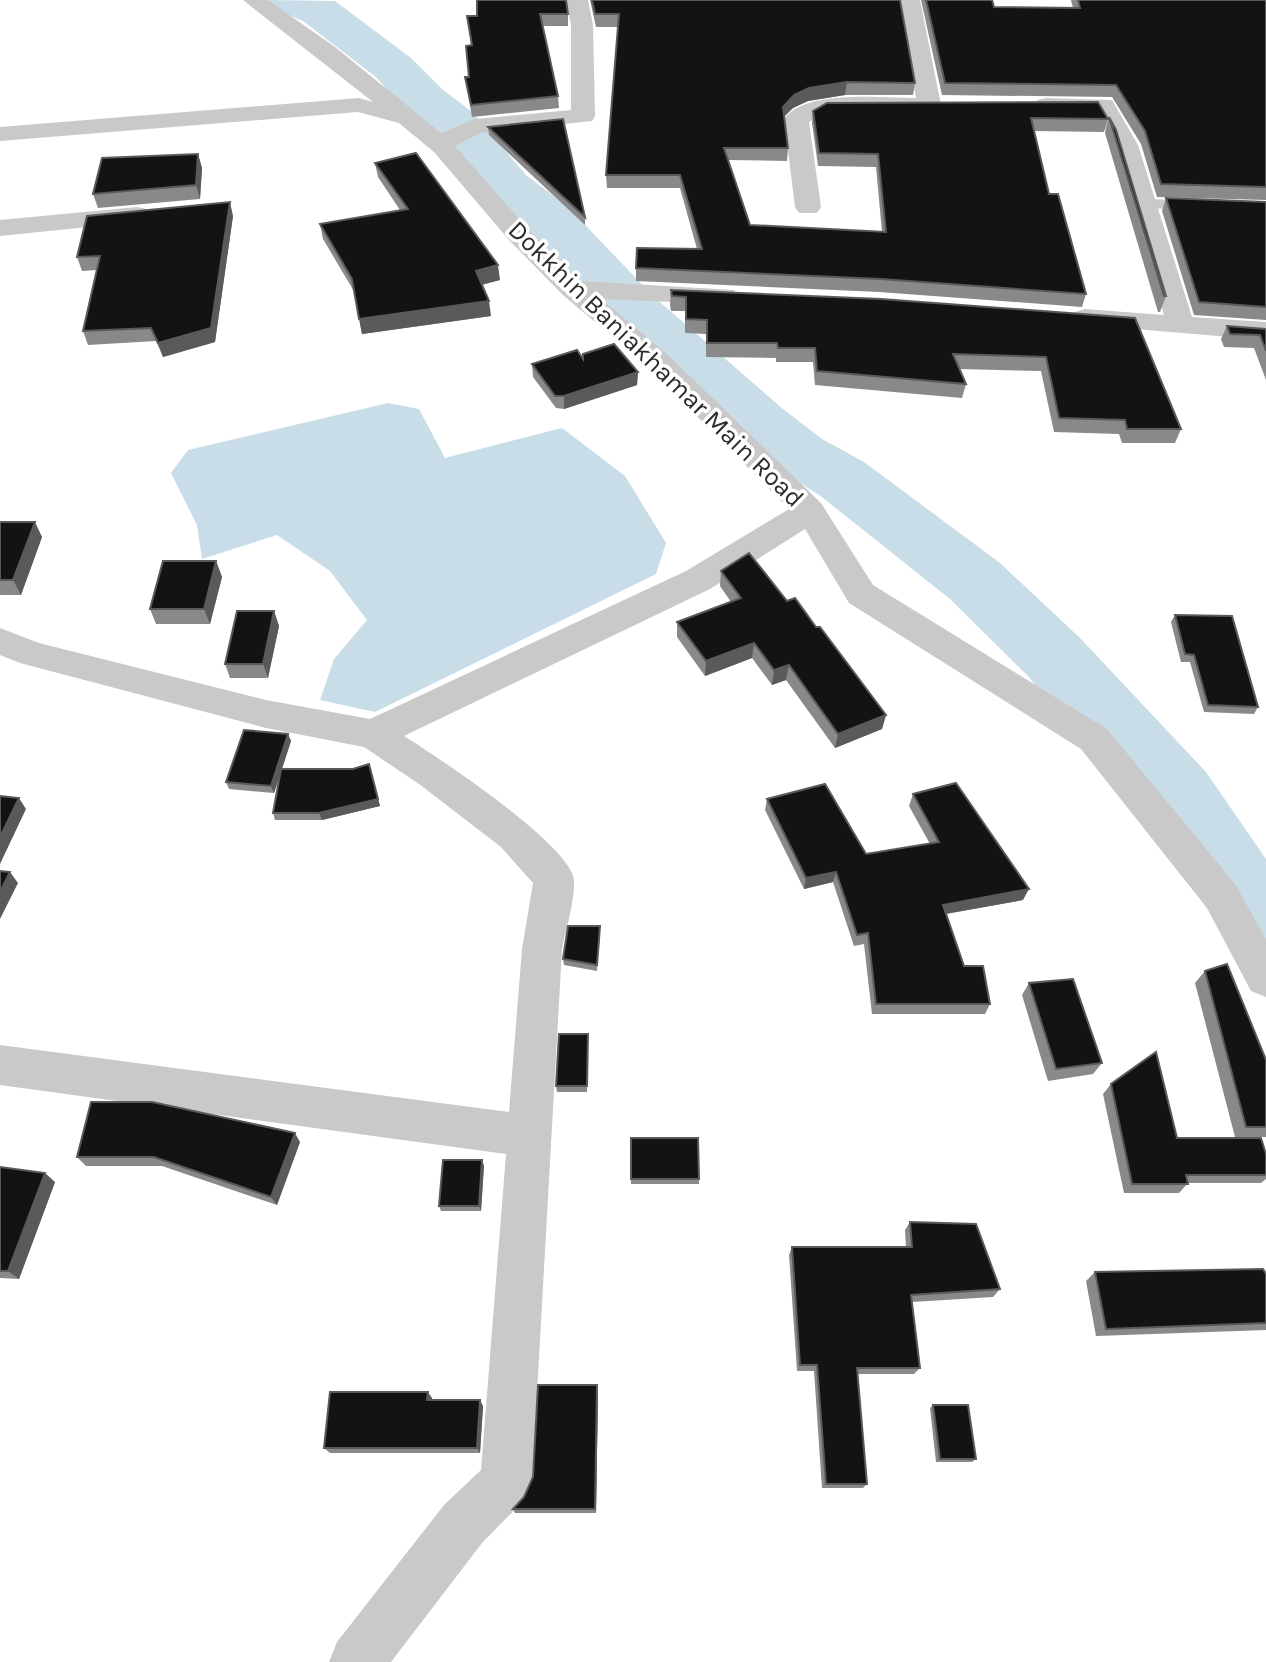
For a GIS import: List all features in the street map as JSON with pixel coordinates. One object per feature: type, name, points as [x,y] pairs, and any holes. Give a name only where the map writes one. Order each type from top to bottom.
[{"type":"street","name":"Dokkhin Baniakhamar Main Road","points":[[254,0],[327,52],[440,143],[518,234],[573,289],[658,361],[810,511],[861,594],[1094,739],[1221,896],[1266,978]]},
{"type":"street","points":[[440,143],[475,127],[583,116],[582,25],[577,0]]},
{"type":"street","points":[[909,0],[929,106]]},
{"type":"street","points":[[0,134],[359,104],[412,121]]},
{"type":"street","points":[[808,207],[796,119],[820,106],[956,106]]},
{"type":"street","points":[[1023,106],[1104,106],[1126,145],[1181,326]]},
{"type":"street","points":[[0,228],[163,213]]},
{"type":"street","points":[[573,289],[754,297]]},
{"type":"street","points":[[1058,316],[1266,331]]},
{"type":"street","points":[[373,734],[698,580],[810,511]]},
{"type":"street","points":[[0,641],[32,654],[240,708],[373,734],[515,836],[554,879],[542,949],[506,1482],[463,1524],[357,1662]]},
{"type":"street","points":[[0,1065],[530,1136]]},
{"type":"lane","points":[[1146,204],[1266,207]]},
{"type":"water","points":[[388,403],[419,409],[445,458],[562,428],[625,476],[666,543],[656,574],[375,712],[320,700],[334,659],[367,620],[330,571],[277,535],[202,559],[197,525],[171,473],[188,450]]},
{"type":"building","points":[[477,0],[566,0],[568,14],[540,14],[558,96],[471,105],[465,77],[469,77],[466,46],[472,45],[467,16],[477,16]]},
{"type":"building","points":[[592,0],[900,0],[915,83],[847,82],[809,88],[794,95],[783,107],[788,148],[724,148],[750,225],[886,232],[878,154],[819,153],[813,111],[827,103],[1098,102],[1108,119],[1031,118],[1049,194],[1058,194],[1086,294],[881,279],[636,268],[637,248],[702,249],[680,175],[606,175],[619,14],[595,14]]},
{"type":"building","points":[[926,0],[992,0],[994,7],[1080,8],[1078,0],[1266,0],[1266,187],[1161,184],[1145,131],[1116,85],[945,83]]},
{"type":"building","points":[[1109,117],[1116,130],[1166,296],[1164,296]]},
{"type":"building","points":[[563,119],[585,217],[488,127]]},
{"type":"building","points":[[416,153],[498,265],[476,271],[489,301],[359,319],[352,279],[320,224],[408,209],[375,163]]},
{"type":"building","points":[[198,154],[196,185],[93,194],[102,158]]},
{"type":"building","points":[[1166,198],[1266,202],[1266,307],[1199,302]]},
{"type":"building","points":[[230,202],[211,328],[158,343],[151,328],[83,331],[100,256],[77,257],[87,216]]},
{"type":"building","points":[[671,290],[881,299],[1135,318],[1181,429],[1127,429],[1125,420],[1059,418],[1046,357],[953,354],[966,384],[817,371],[815,348],[778,348],[777,343],[707,343],[707,320],[686,319],[686,297],[672,296]]},
{"type":"building","points":[[1227,326],[1266,329],[1266,351],[1260,335],[1230,334]]},
{"type":"building","points":[[614,344],[638,372],[564,396],[555,396],[532,364],[577,350],[583,359],[583,354]]},
{"type":"building","points":[[0,522],[35,522],[13,580],[0,580]]},
{"type":"building","points":[[749,553],[787,601],[795,598],[816,627],[820,627],[886,715],[838,734],[789,665],[774,670],[754,643],[706,661],[677,622],[741,598],[721,571]]},
{"type":"building","points":[[163,561],[216,561],[204,609],[150,609]]},
{"type":"building","points":[[237,611],[274,611],[263,664],[225,664]]},
{"type":"building","points":[[1175,615],[1232,616],[1258,707],[1208,705],[1194,655],[1185,654]]},
{"type":"building","points":[[244,730],[288,734],[271,786],[226,782]]},
{"type":"building","points":[[369,764],[378,799],[319,813],[273,813],[281,769],[353,769]]},
{"type":"building","points":[[956,783],[1029,889],[943,905],[964,966],[983,966],[990,1004],[876,1004],[868,933],[857,935],[836,872],[806,878],[767,799],[825,784],[866,854],[939,842],[913,794]]},
{"type":"building","points":[[0,796],[19,798],[0,837]]},
{"type":"building","points":[[0,871],[10,872],[0,892]]},
{"type":"building","points":[[568,926],[600,926],[597,965],[563,959]]},
{"type":"building","points":[[1227,964],[1266,1060],[1266,1127],[1246,1127],[1205,971]]},
{"type":"building","points":[[1073,979],[1102,1063],[1056,1069],[1029,983]]},
{"type":"building","points":[[559,1034],[588,1034],[587,1086],[556,1086]]},
{"type":"building","points":[[1156,1052],[1177,1138],[1261,1138],[1266,1154],[1266,1175],[1186,1175],[1188,1184],[1132,1184],[1111,1084]]},
{"type":"building","points":[[91,1102],[152,1102],[295,1133],[271,1197],[154,1157],[77,1157]]},
{"type":"building","points":[[631,1138],[698,1138],[699,1179],[631,1179]]},
{"type":"building","points":[[443,1160],[482,1160],[479,1206],[439,1206]]},
{"type":"building","points":[[0,1167],[45,1173],[8,1271],[0,1271]]},
{"type":"building","points":[[910,1222],[976,1224],[1000,1289],[911,1295],[920,1368],[857,1368],[867,1484],[826,1484],[817,1365],[800,1365],[792,1247],[912,1247]]},
{"type":"building","points":[[1263,1269],[1266,1274],[1266,1323],[1106,1329],[1095,1272]]},
{"type":"building","points":[[538,1385],[597,1385],[595,1509],[513,1509],[524,1497],[533,1477]]},
{"type":"building","points":[[330,1392],[428,1392],[427,1400],[480,1400],[477,1448],[324,1448]]},
{"type":"building","points":[[933,1405],[968,1405],[976,1459],[940,1459]]},
{"type":"waterway","points":[[292,0],[319,11],[394,68],[424,100],[454,123],[507,186],[548,218],[633,309],[761,424],[799,454],[841,478],[975,581],[1054,657],[1101,713],[1178,795],[1266,928]]}]
